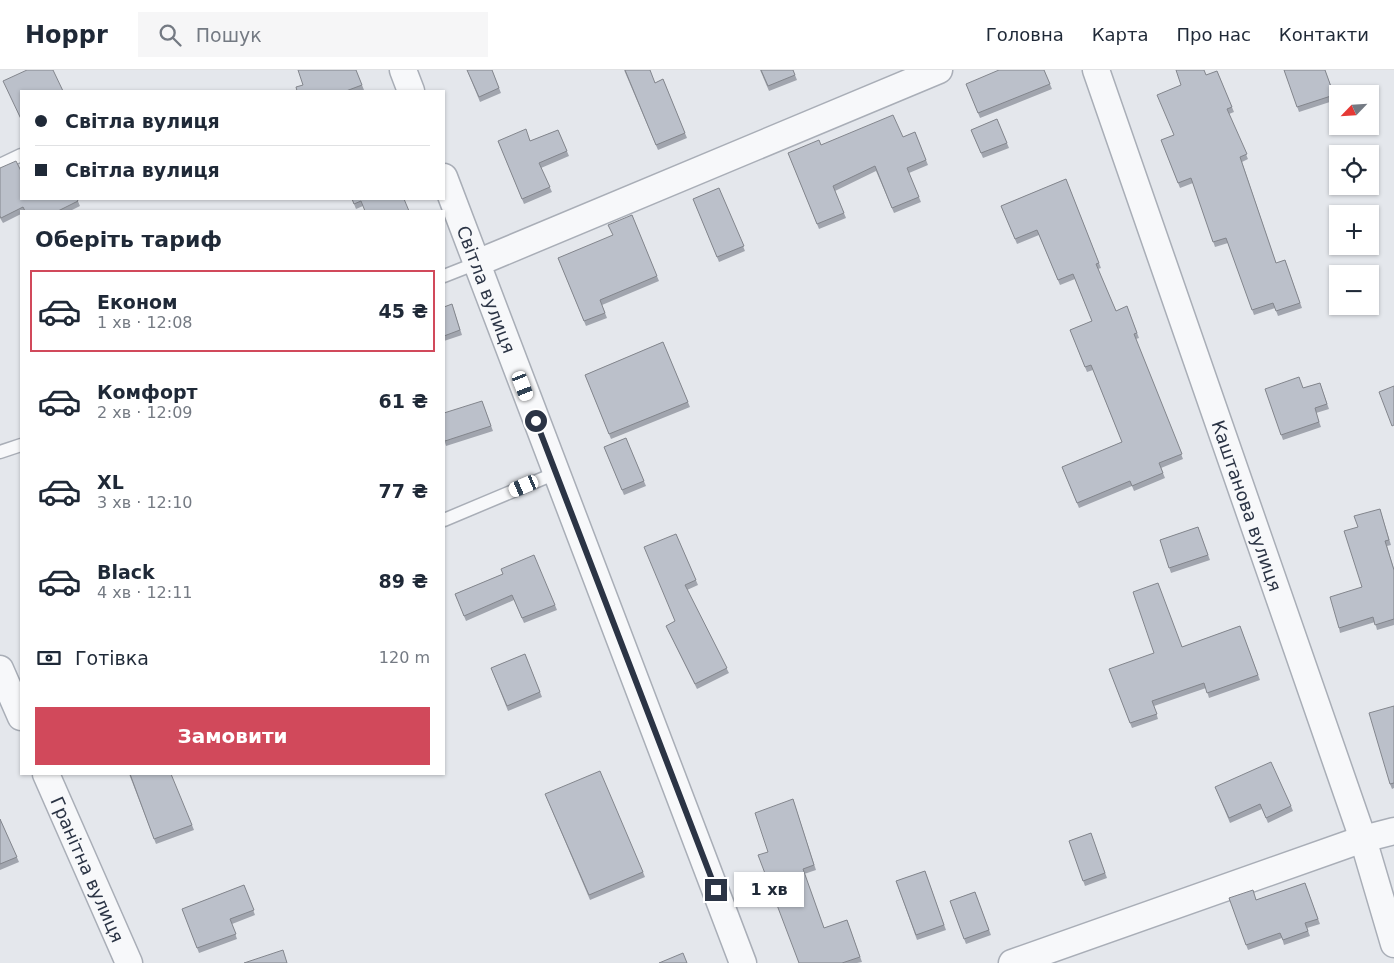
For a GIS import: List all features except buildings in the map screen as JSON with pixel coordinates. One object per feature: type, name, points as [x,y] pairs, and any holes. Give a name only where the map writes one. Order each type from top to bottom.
[{"type":"street","points":[[403,70],[411,90]]},
{"type":"street","points":[[476,263],[939,70]]},
{"type":"street","name":"Каштанова вулиця","points":[[1096,70],[1363,839],[1394,944]]},
{"type":"street","name":"Світла вулиця","points":[[445,180],[743,963]]},
{"type":"street","points":[[0,669],[20,715]]},
{"type":"street","name":"Гранітна вулиця","points":[[46,775],[129,963]]},
{"type":"street","points":[[1012,963],[1363,839],[1394,831]]},
{"type":"lane","points":[[0,165],[20,155]]},
{"type":"lane","points":[[445,276],[476,263]]},
{"type":"lane","points":[[0,452],[20,445]]},
{"type":"lane","points":[[445,520],[556,473]]},
{"type":"route","points":[[536,421],[716,890]]}]
